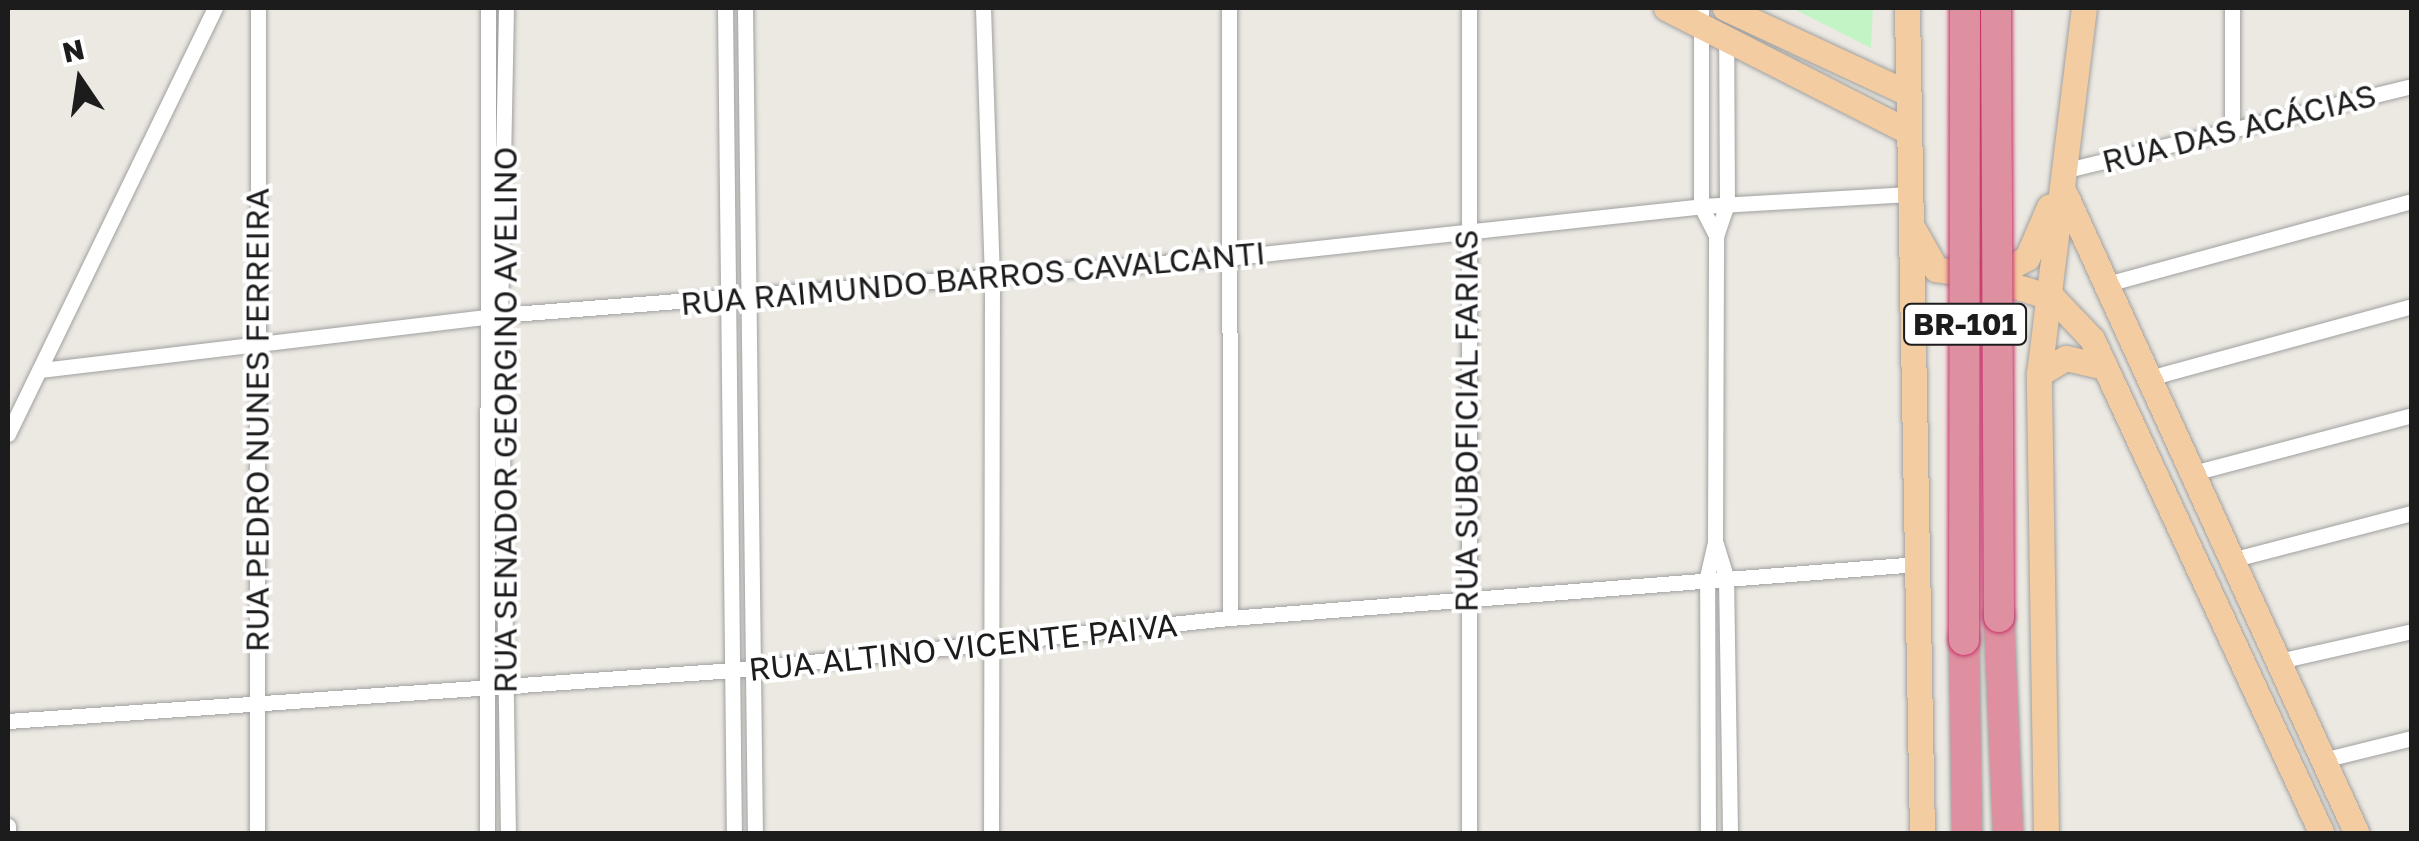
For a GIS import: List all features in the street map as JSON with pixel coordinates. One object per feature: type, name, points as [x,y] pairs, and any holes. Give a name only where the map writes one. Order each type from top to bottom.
[{"type":"highway","name":"BR-101","points":[[1965,8],[1967,834]]},
{"type":"highway","name":"BR-101","points":[[1996,8],[1999,616],[2008,834]]},
{"type":"main road","points":[[1666,8],[1699,16],[1724,40],[1907,131]]},
{"type":"main road","points":[[2068,8],[2079,63]]},
{"type":"main road","points":[[2046,834],[2039,374],[2084,8]]},
{"type":"main road","points":[[1728,9],[1907,93]]},
{"type":"main road","points":[[1908,12],[1907,205],[1922,834]]},
{"type":"main road","points":[[1989,278],[2027,258],[2064,179]]},
{"type":"main road","points":[[2064,179],[2103,284],[2235,558],[2358,834]]},
{"type":"main road","points":[[1907,205],[1936,269],[1989,278],[2046,295],[2076,316],[2105,367],[2322,834]]},
{"type":"main road","points":[[2039,374],[2066,358],[2105,367]]},
{"type":"street","points":[[8,434],[214,8]]},
{"type":"street","name":"RUA PEDRO NUNES FERREIRA","points":[[257,834],[258,8]]},
{"type":"street","name":"RUA SENADOR GEORGINO AVELINO","points":[[488,8],[499,686],[508,834]]},
{"type":"street","name":"RUA SENADOR GEORGINO AVELINO","points":[[493,316],[506,8]]},
{"type":"street","points":[[726,8],[756,834]]},
{"type":"street","points":[[734,834],[738,300],[745,8]]},
{"type":"street","points":[[983,8],[992,278],[991,834]]},
{"type":"street","points":[[1229,8],[1234,257],[1230,618]]},
{"type":"street","name":"RUA SUBOFICIAL FARIAS","points":[[1469,8],[1469,834]]},
{"type":"street","points":[[2232,8],[2232,127]]},
{"type":"street","points":[[1708,834],[1707,576],[1715,542],[1716,236],[1727,204],[1724,40],[1728,9]]},
{"type":"street","points":[[1699,16],[1701,206],[1716,236]]},
{"type":"street","name":"RUA DAS ACÁCIAS","points":[[2064,179],[2232,127],[2412,86]]},
{"type":"street","points":[[2103,284],[2412,201]]},
{"type":"street","name":"RUA RAIMUNDO BARROS CAVALCANTI","points":[[40,370],[493,316],[738,300],[1234,257],[1701,206],[1907,205]]},
{"type":"street","points":[[2149,378],[2412,306]]},
{"type":"street","points":[[2193,473],[2412,415]]},
{"type":"street","points":[[2235,558],[2412,513]]},
{"type":"street","points":[[1715,542],[1726,576],[1730,834]]},
{"type":"street","name":"RUA ALTINO VICENTE PAIVA","points":[[8,722],[752,669],[1230,618],[1707,576],[1918,564]]},
{"type":"street","points":[[2280,661],[2412,631]]},
{"type":"street","name":"RUA SENADOR GEORGINO AVELINO","points":[[487,834],[499,686]]},
{"type":"street","points":[[2323,760],[2412,738]]},
{"type":"street","points":[[8,826],[8,834]]},
{"type":"green space","points":[[1792,8],[1873,8],[1871,48]]}]
